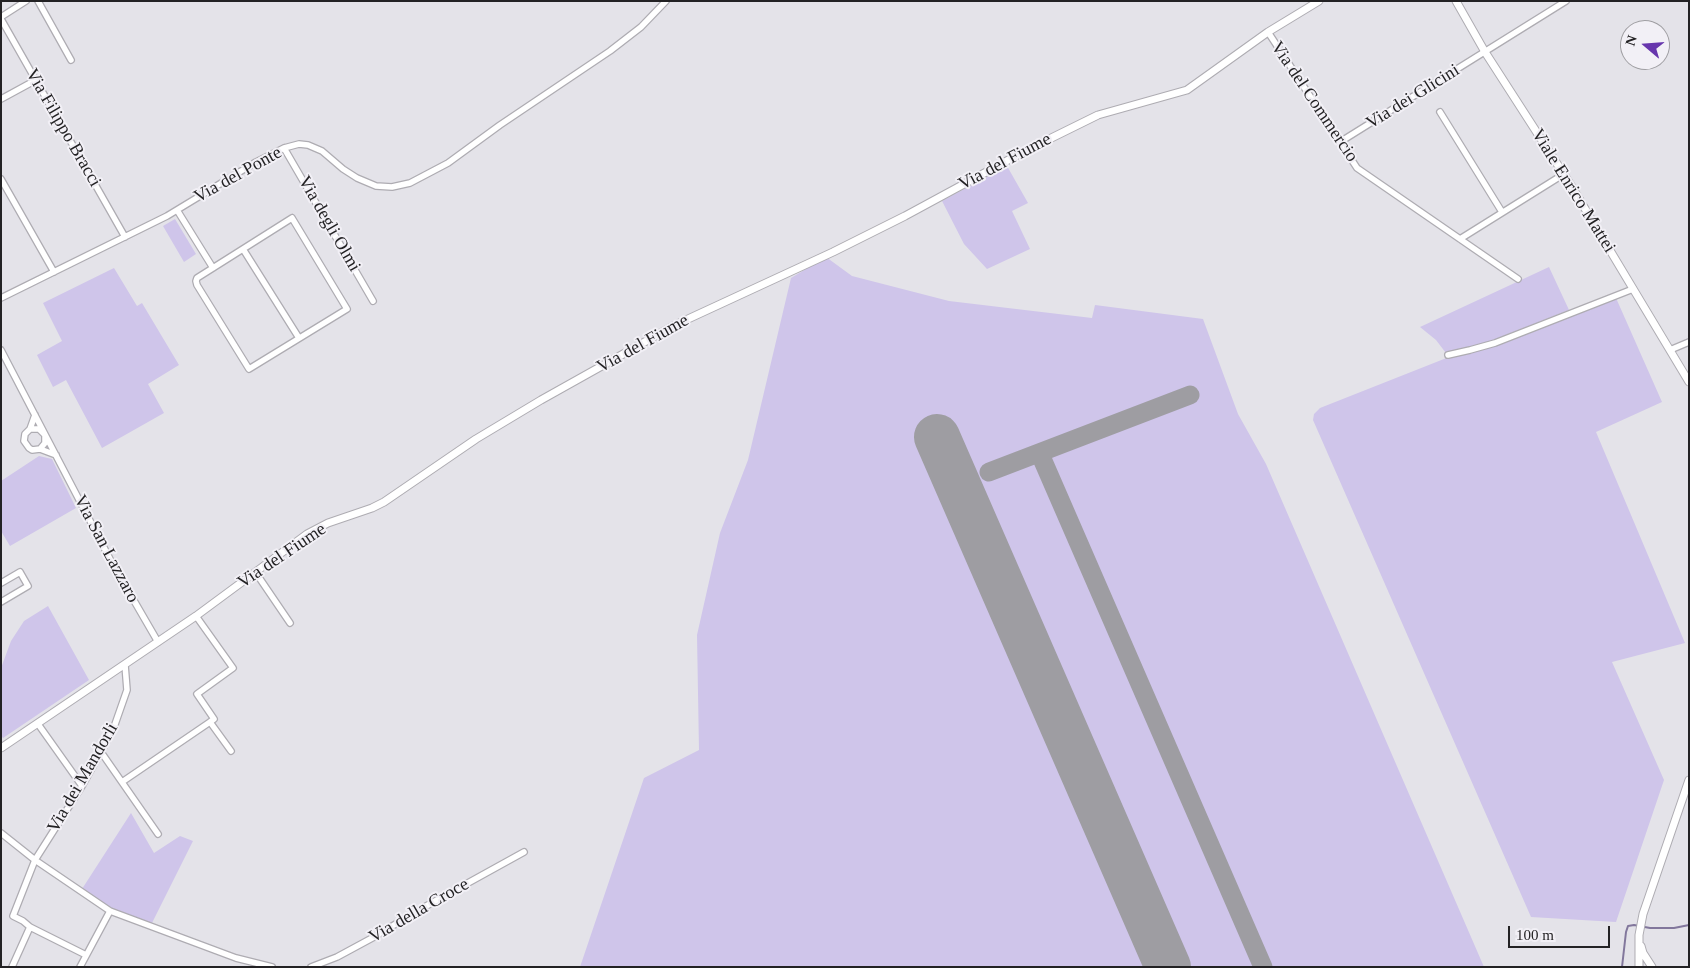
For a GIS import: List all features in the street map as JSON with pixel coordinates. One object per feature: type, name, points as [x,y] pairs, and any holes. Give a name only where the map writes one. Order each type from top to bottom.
[{"type":"street","points":[[1,18],[26,1]]},
{"type":"street","points":[[38,1],[71,60]]},
{"type":"street","name":"Via del Ponte","points":[[1,298],[177,210],[256,162],[284,148],[299,144],[308,145],[322,151],[357,178],[376,186],[392,187],[410,183],[448,163],[500,125],[610,51],[641,26],[666,1]]},
{"type":"street","name":"Via del Fiume","points":[[1,748],[126,665],[256,573],[307,534],[384,502],[495,426],[675,325],[860,238],[1024,151],[1098,115],[1187,90],[1268,32],[1319,1]]},
{"type":"street","name":"Viale Enrico Mattei","points":[[1456,1],[1485,52],[1564,174],[1689,382]]},
{"type":"street","name":"Via dei Glicini","points":[[1340,142],[1566,1]]},
{"type":"street","name":"Via Filippo Bracci","points":[[1,18],[125,237]]},
{"type":"street","name":"Via del Commercio","points":[[1268,32],[1357,168],[1518,279]]},
{"type":"street","points":[[1,99],[36,80]]},
{"type":"street","points":[[1440,112],[1502,212]]},
{"type":"street","name":"Via degli Olmi","points":[[284,148],[373,301]]},
{"type":"street","points":[[1460,239],[1564,174]]},
{"type":"street","points":[[1,179],[54,272]]},
{"type":"street","points":[[177,210],[213,268]]},
{"type":"street","points":[[292,218],[346,310],[249,369],[197,285],[196,281],[198,278],[213,268],[292,218]]},
{"type":"street","points":[[243,249],[299,338]]},
{"type":"street","points":[[1448,355],[1495,343],[1633,290]]},
{"type":"street","points":[[1670,350],[1689,342]]},
{"type":"street","name":"Via San Lazzaro","points":[[1,350],[111,561],[158,642]]},
{"type":"street","points":[[35,414],[30,429],[24,437],[26,445],[32,450],[40,449],[56,455]]},
{"type":"street","points":[[30,429],[39,429],[45,435],[45,443],[40,449]]},
{"type":"street","points":[[1,583],[20,572],[28,586],[1,602]]},
{"type":"street","points":[[256,573],[290,623]]},
{"type":"street","points":[[122,782],[214,719],[197,694],[234,668],[196,616]]},
{"type":"street","name":"Via dei Mandorli","points":[[30,927],[12,916],[35,860],[82,786],[116,724],[127,690],[126,665]]},
{"type":"street","points":[[210,722],[231,751]]},
{"type":"street","points":[[38,724],[82,786]]},
{"type":"street","points":[[101,752],[158,834]]},
{"type":"street","points":[[1639,967],[1639,936],[1643,914],[1689,780]]},
{"type":"street","points":[[1,833],[35,860],[110,911],[236,958],[272,967]]},
{"type":"street","name":"Via della Croce","points":[[311,967],[337,957],[524,852]]},
{"type":"street","points":[[80,967],[110,911]]},
{"type":"street","points":[[12,967],[30,927],[86,955]]},
{"type":"street","points":[[1639,936],[1643,952],[1652,967]]},
{"type":"shaded area","points":[[1007,166],[1028,203],[1012,211],[1030,249],[987,269],[964,244],[942,201]]},
{"type":"shaded area","points":[[175,219],[196,254],[184,262],[163,226]]},
{"type":"shaded area","points":[[826,257],[852,276],[949,301],[1092,318],[1095,305],[1203,319],[1238,414],[1266,464],[1484,967],[580,967],[644,778],[699,750],[697,635],[720,533],[748,460],[791,278]]},
{"type":"shaded area","points":[[1549,267],[1569,310],[1456,355],[1616,298],[1662,402],[1596,432],[1685,643],[1612,662],[1664,780],[1616,922],[1531,917],[1313,420],[1314,414],[1320,408],[1449,357],[1436,340],[1420,327]]},
{"type":"shaded area","points":[[114,268],[137,306],[142,303],[179,365],[148,384],[164,413],[102,448],[66,380],[53,387],[37,355],[62,341],[43,303]]},
{"type":"shaded area","points":[[39,456],[52,459],[76,508],[10,546],[1,531],[1,481]]},
{"type":"shaded area","points":[[48,606],[89,680],[3,738],[1,736],[1,668],[11,641],[24,621]]},
{"type":"shaded area","points":[[131,813],[154,853],[180,836],[193,841],[152,923],[110,909],[82,889]]},
{"type":"waterway","points":[[1622,967],[1628,926],[1674,928],[1689,925]]},
{"type":"taxiway","points":[[989,472],[1190,395]]},
{"type":"taxiway","points":[[1040,454],[1263,967]]},
{"type":"runway","points":[[937,437],[1168,967]]}]
